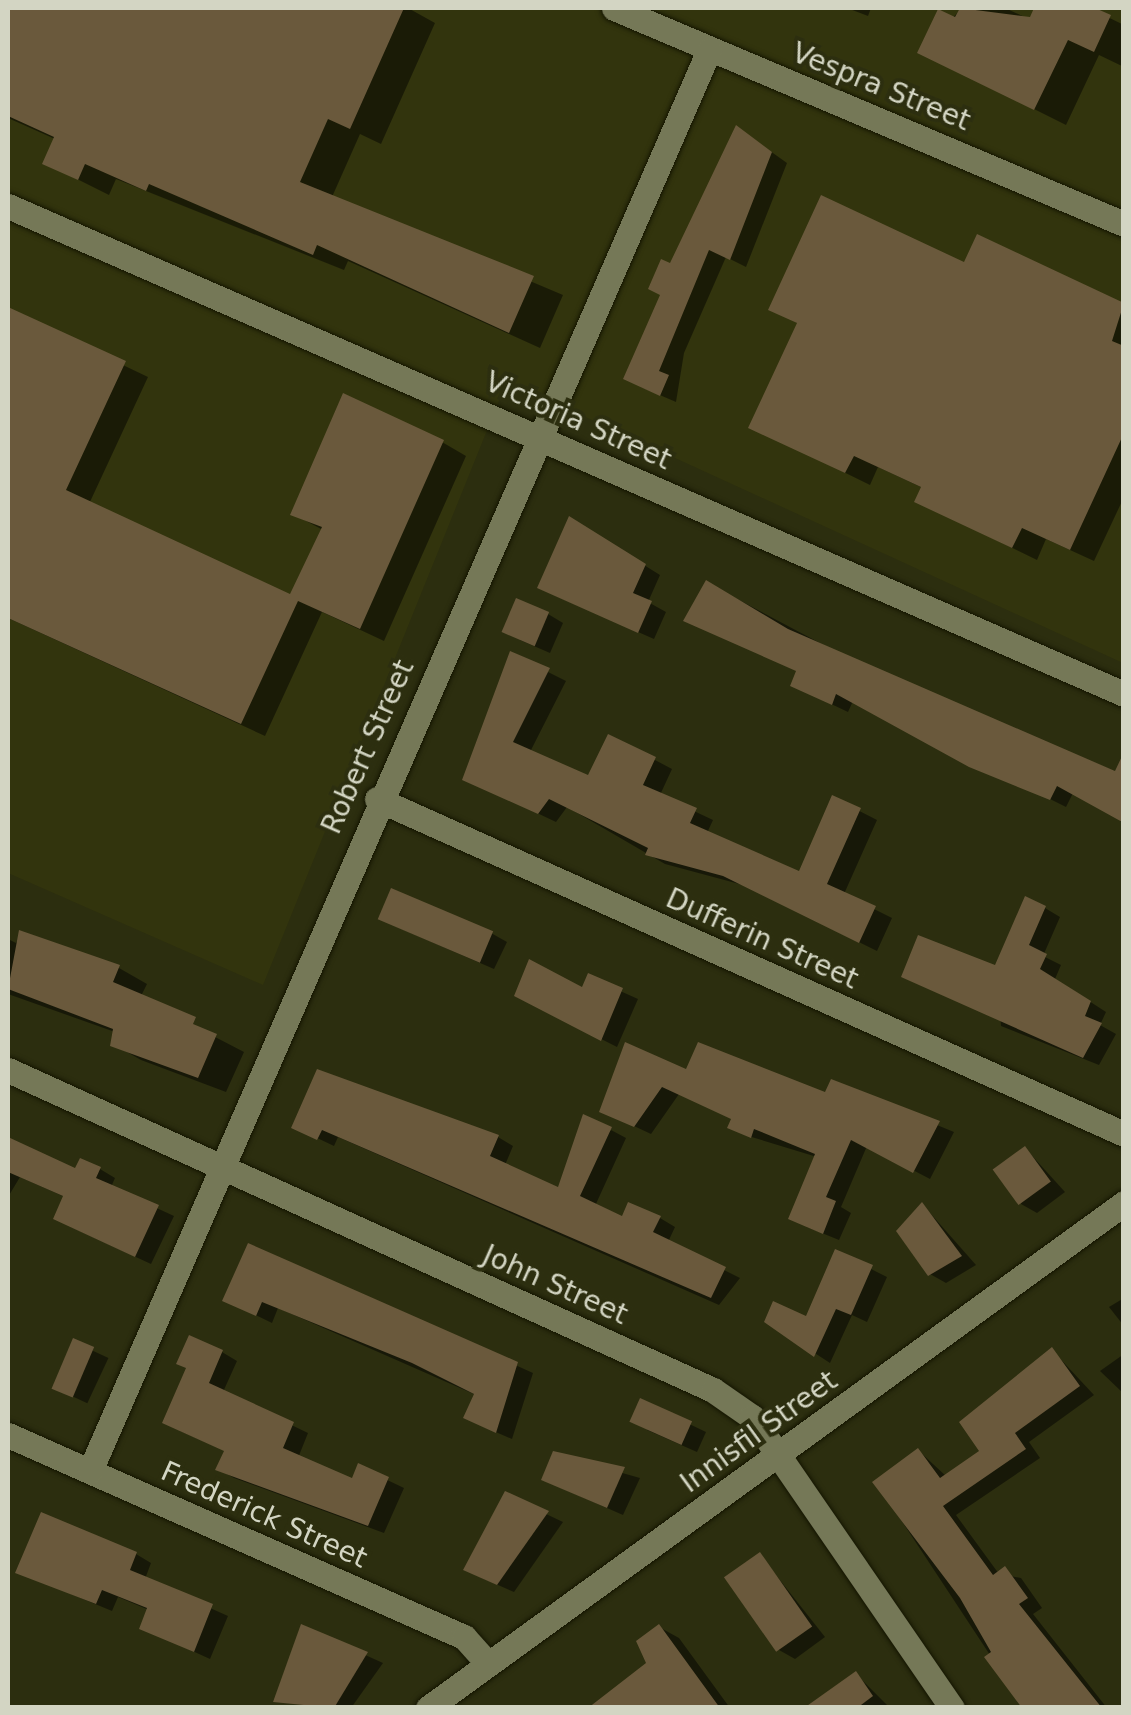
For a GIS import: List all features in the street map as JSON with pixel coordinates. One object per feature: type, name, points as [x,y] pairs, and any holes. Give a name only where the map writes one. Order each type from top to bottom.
[{"type":"street","name":"Vespra Street","points":[[614,8],[1124,224]]},
{"type":"street","name":"Robert Street","points":[[90,1471],[376,799],[709,50]]},
{"type":"street","name":"Victoria Street","points":[[8,206],[1124,694]]},
{"type":"street","name":"Dufferin Street","points":[[376,799],[1124,1134]]},
{"type":"street","name":"John Street","points":[[8,1070],[713,1390],[752,1417],[952,1708]]},
{"type":"street","name":"Innisfil Street","points":[[428,1708],[1124,1202]]},
{"type":"street","name":"Frederick Street","points":[[8,1435],[464,1637],[488,1664]]},
{"type":"shaded area","points":[[8,8],[1123,8],[1123,663],[507,381],[263,985],[8,873]]},
{"type":"building","points":[[8,8],[404,8],[350,129],[328,119],[300,182],[534,276],[509,333],[317,245],[313,255],[149,184],[146,191],[85,164],[78,180],[42,164],[54,137],[8,116]]},
{"type":"building","points":[[960,8],[1030,17],[1034,8],[1095,8],[1111,15],[1094,52],[1068,40],[1034,110],[917,53],[938,9],[955,17]]},
{"type":"building","points":[[736,125],[772,152],[730,260],[709,250],[659,371],[669,375],[660,396],[623,379],[660,295],[648,289],[661,259],[670,263]]},
{"type":"building","points":[[821,195],[964,262],[977,234],[1124,303],[1112,341],[1124,346],[1124,433],[1070,550],[1022,528],[1012,548],[914,502],[921,487],[854,456],[845,473],[748,428],[797,323],[768,310]]},
{"type":"building","points":[[8,307],[126,361],[66,490],[290,594],[322,527],[290,515],[343,393],[444,440],[360,629],[298,601],[241,724],[8,618]]},
{"type":"building","points":[[569,516],[646,564],[633,593],[652,601],[638,633],[537,588]]},
{"type":"building","points":[[706,580],[788,629],[1115,771],[1124,752],[1124,823],[1057,786],[1050,800],[969,767],[836,694],[832,705],[790,686],[796,671],[683,621]]},
{"type":"building","points":[[516,598],[549,612],[535,646],[502,632]]},
{"type":"building","points":[[510,651],[550,668],[513,742],[588,775],[608,734],[656,757],[643,785],[697,808],[690,823],[799,871],[832,795],[861,808],[827,884],[876,906],[859,943],[723,876],[645,855],[648,848],[549,799],[538,814],[462,780]]},
{"type":"building","points":[[391,888],[493,931],[480,963],[378,919]]},
{"type":"building","points":[[1025,896],[1046,906],[1029,945],[1047,954],[1040,969],[1091,1001],[1085,1016],[1102,1023],[1083,1058],[901,977],[918,935],[995,965]]},
{"type":"building","points":[[19,930],[120,965],[113,982],[196,1017],[193,1024],[217,1034],[198,1078],[110,1046],[113,1029],[8,989]]},
{"type":"building","points":[[529,959],[582,987],[588,973],[623,988],[601,1041],[514,996]]},
{"type":"building","points":[[625,1042],[686,1069],[698,1042],[825,1092],[831,1079],[940,1121],[913,1173],[851,1140],[826,1197],[836,1201],[823,1234],[788,1219],[815,1154],[754,1129],[751,1138],[727,1128],[731,1119],[662,1087],[634,1127],[599,1112]]},
{"type":"building","points":[[317,1069],[499,1135],[490,1156],[558,1187],[583,1114],[612,1127],[580,1196],[622,1216],[628,1202],[661,1216],[653,1232],[726,1267],[711,1298],[322,1130],[317,1140],[291,1128]]},
{"type":"building","points":[[8,1137],[75,1168],[80,1158],[101,1167],[96,1178],[159,1205],[135,1257],[53,1219],[63,1196],[8,1172]]},
{"type":"building","points":[[1025,1146],[1051,1182],[1019,1205],[993,1170]]},
{"type":"building","points":[[922,1202],[962,1256],[928,1276],[896,1231]]},
{"type":"building","points":[[248,1243],[518,1362],[496,1433],[463,1418],[474,1394],[412,1363],[262,1302],[256,1316],[222,1301]]},
{"type":"building","points":[[835,1249],[873,1265],[851,1315],[836,1309],[814,1357],[764,1322],[773,1301],[806,1316]]},
{"type":"building","points":[[189,1335],[223,1350],[209,1383],[294,1422],[283,1448],[352,1478],[358,1463],[389,1477],[368,1526],[215,1470],[224,1451],[162,1423],[186,1368],[176,1364]]},
{"type":"building","points":[[73,1338],[94,1347],[73,1398],[52,1389]]},
{"type":"building","points":[[1052,1347],[1080,1386],[1015,1433],[1026,1449],[943,1506],[993,1575],[1005,1566],[1028,1598],[1019,1604],[1102,1708],[1022,1708],[984,1657],[991,1652],[960,1598],[872,1482],[918,1448],[940,1478],[979,1451],[959,1422]]},
{"type":"building","points":[[640,1398],[692,1421],[681,1445],[629,1422]]},
{"type":"building","points":[[553,1451],[625,1467],[607,1508],[541,1480]]},
{"type":"building","points":[[505,1491],[549,1511],[497,1585],[463,1570]]},
{"type":"building","points":[[41,1512],[137,1552],[130,1570],[213,1604],[194,1652],[139,1629],[147,1608],[102,1590],[96,1604],[15,1573]]},
{"type":"building","points":[[760,1552],[812,1627],[776,1652],[724,1577]]},
{"type":"building","points":[[301,1624],[368,1652],[334,1708],[273,1702]]},
{"type":"building","points":[[659,1624],[720,1708],[588,1708],[646,1663],[636,1641]]},
{"type":"building","points":[[856,1671],[873,1696],[857,1708],[804,1708]]}]
